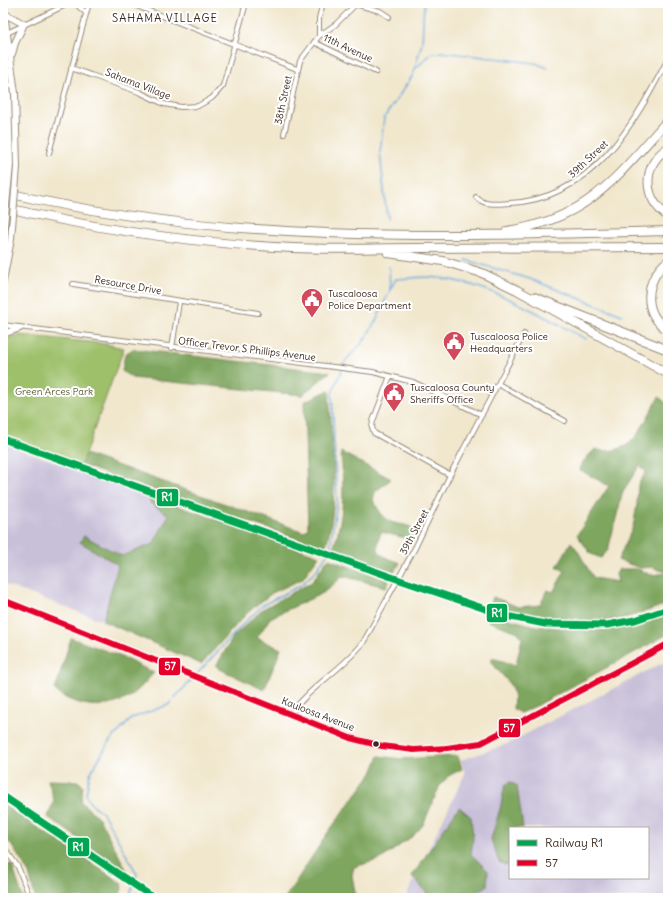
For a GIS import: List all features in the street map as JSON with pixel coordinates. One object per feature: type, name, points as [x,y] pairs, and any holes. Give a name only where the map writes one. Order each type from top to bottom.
[{"type":"highway","points":[[478,235],[528,228],[544,224],[580,207],[602,190],[668,120]]},
{"type":"highway","points":[[668,148],[653,163],[649,174],[648,185],[650,196],[655,206],[668,216]]},
{"type":"highway","points":[[3,192],[46,202],[106,213],[211,227],[372,236],[668,231]]},
{"type":"highway","points":[[3,207],[90,226],[166,237],[291,248],[361,250],[414,248],[668,247]]},
{"type":"highway","points":[[361,250],[443,261],[467,267],[517,290],[668,350]]},
{"type":"highway","points":[[668,261],[655,274],[649,295],[650,306],[654,316],[668,330]]},
{"type":"highway","points":[[517,290],[668,374]]},
{"type":"street","points":[[5,33],[61,5],[70,3]]},
{"type":"street","points":[[75,3],[86,13]]},
{"type":"street","points":[[49,153],[89,3]]},
{"type":"street","points":[[129,3],[144,7],[297,69]]},
{"type":"street","name":"Sahama Village","points":[[71,68],[139,92],[164,104],[192,108],[208,102],[220,90],[226,81],[246,3]]},
{"type":"street","points":[[319,36],[319,18],[323,3]]},
{"type":"street","points":[[314,42],[319,36],[336,24],[356,4],[380,10],[389,17]]},
{"type":"street","points":[[3,6],[5,14],[5,33],[11,57],[15,93],[17,167],[11,239],[3,281]]},
{"type":"street","points":[[5,14],[24,24]]},
{"type":"street","points":[[11,57],[15,43],[24,24]]},
{"type":"street","name":"11th Avenue","points":[[297,69],[300,61],[314,42],[376,72]]},
{"type":"street","points":[[3,53],[10,165],[3,237]]},
{"type":"street","name":"39th Street","points":[[476,196],[484,203],[524,203],[571,186],[584,177],[618,141],[638,115],[668,59]]},
{"type":"street","name":"38th Street","points":[[284,134],[297,69]]},
{"type":"street","name":"Resource Drive","points":[[73,284],[179,302],[258,313]]},
{"type":"street","points":[[172,348],[179,302]]},
{"type":"street","name":"Officer Trevor S Phillips Avenue","points":[[3,325],[390,376],[413,382],[482,414]]},
{"type":"street","points":[[3,334],[20,328]]},
{"type":"street","name":"39th Street","points":[[290,715],[300,701],[352,656],[363,643],[415,548],[450,475],[524,334]]},
{"type":"street","points":[[390,376],[373,421],[372,427],[374,433],[450,475]]},
{"type":"street","points":[[498,384],[565,421]]},
{"type":"street","name":"Kauloosa Avenue","points":[[3,600],[350,738],[398,749],[431,749],[481,743],[668,644]]},
{"type":"street","points":[[3,846],[18,867],[30,898]]},
{"type":"shaded area","points":[[3,443],[150,496],[150,503],[169,515],[153,544],[122,556],[84,536],[80,542],[118,565],[103,621],[3,584]]},
{"type":"shaded area","points":[[668,660],[668,898],[405,898],[465,774],[461,760],[507,744]]},
{"type":"green space","name":"Green Arces Park","points":[[19,335],[99,343],[124,348],[81,465],[3,437],[3,340]]},
{"type":"green space","points":[[133,349],[330,372],[302,395],[132,378],[122,371],[125,354]]},
{"type":"green space","points":[[329,390],[334,491],[330,530],[325,548],[81,465],[85,454],[304,532],[308,528],[304,402]]},
{"type":"green space","points":[[659,397],[668,405],[668,571],[659,570],[652,567],[640,568],[618,560],[633,527],[637,505],[638,485],[646,472],[640,465],[623,491],[608,550],[601,558],[591,554],[577,535],[609,486],[580,470],[582,463],[595,449],[604,451],[615,450],[625,446],[633,440]]},
{"type":"green space","points":[[341,452],[391,479],[375,492],[373,500],[385,518],[391,522],[413,528],[415,530],[410,539],[381,532],[378,550],[383,556],[400,563],[394,572],[333,549],[340,524],[343,501]]},
{"type":"green space","points":[[150,496],[319,556],[302,579],[272,593],[247,613],[201,664],[103,621],[118,565],[80,542],[84,536],[122,556],[153,544],[169,515],[150,503]]},
{"type":"green space","points":[[571,542],[594,578],[618,582],[616,574],[619,569],[637,569],[651,575],[668,573],[668,604],[627,617],[592,622],[558,621],[490,607],[493,597],[518,607],[540,605],[547,590],[553,592],[565,571],[557,567]]},
{"type":"green space","points":[[328,559],[389,581],[386,587],[343,576],[323,593],[270,618],[257,638],[281,649],[264,690],[216,666],[234,636],[263,609],[312,582]]},
{"type":"green space","points":[[490,614],[535,626],[594,631],[630,625],[668,614],[668,634],[538,705],[520,713],[513,709],[514,700],[511,687],[491,660],[492,658],[516,665],[522,638],[518,632],[488,621]]},
{"type":"green space","points":[[71,638],[117,655],[154,673],[132,695],[114,704],[92,705],[72,701],[55,690]]},
{"type":"green space","points":[[379,756],[401,759],[458,756],[462,769],[450,775],[440,785],[423,825],[414,835],[381,859],[354,867],[352,875],[356,898],[285,898],[329,831],[372,773]]},
{"type":"green space","points":[[48,780],[77,781],[83,785],[81,802],[99,818],[128,873],[48,817],[54,800]]},
{"type":"green space","points":[[510,782],[517,786],[523,827],[509,827],[509,864],[505,865],[499,862],[491,839],[505,785]]},
{"type":"green space","points":[[3,805],[123,884],[119,898],[35,898],[29,873],[10,843],[3,837]]},
{"type":"green space","points":[[459,807],[471,817],[473,838],[471,854],[488,871],[487,886],[466,898],[431,898],[412,876]]},
{"type":"green space","points":[[3,864],[12,865],[23,898],[3,898]]},
{"type":"waterway","points":[[387,219],[380,152],[384,118],[413,75],[422,43],[424,3]]},
{"type":"waterway","points":[[415,69],[431,54],[441,52],[535,63],[548,68]]},
{"type":"waterway","points":[[466,260],[530,279],[622,315]]},
{"type":"waterway","points":[[196,675],[245,622],[263,605],[301,585],[316,571],[330,549],[337,501],[332,393],[346,360],[363,342],[376,321],[390,290],[389,267]]},
{"type":"waterway","points":[[390,290],[396,279],[429,277],[459,282],[478,287],[515,302],[586,339]]},
{"type":"waterway","points":[[129,898],[137,874],[103,813],[90,803],[86,794],[90,774],[109,742],[132,718],[168,705],[193,678]]},
{"type":"railway","points":[[3,439],[397,579],[506,616],[545,624],[607,625],[635,620],[668,609]]},
{"type":"rail line","name":"R1","points":[[3,439],[397,579],[506,616],[545,624],[607,625],[635,620],[668,609]]},
{"type":"rail line","name":"R1","points":[[3,796],[154,898]]},
{"type":"transit line","name":"57","points":[[3,600],[350,738],[382,746],[414,750],[447,748],[481,743],[668,644]]},
{"type":"place","name":"Tuscaloosa Police Department","points":[[312,318]]},
{"type":"place","name":"Tuscaloosa Police Headquarters","points":[[454,362]]},
{"type":"place","name":"Tuscaloosa County Sheriffs Office","points":[[394,412]]},
{"type":"district","name":"SAHAMA VILLAGE","points":[[165,18]]}]
